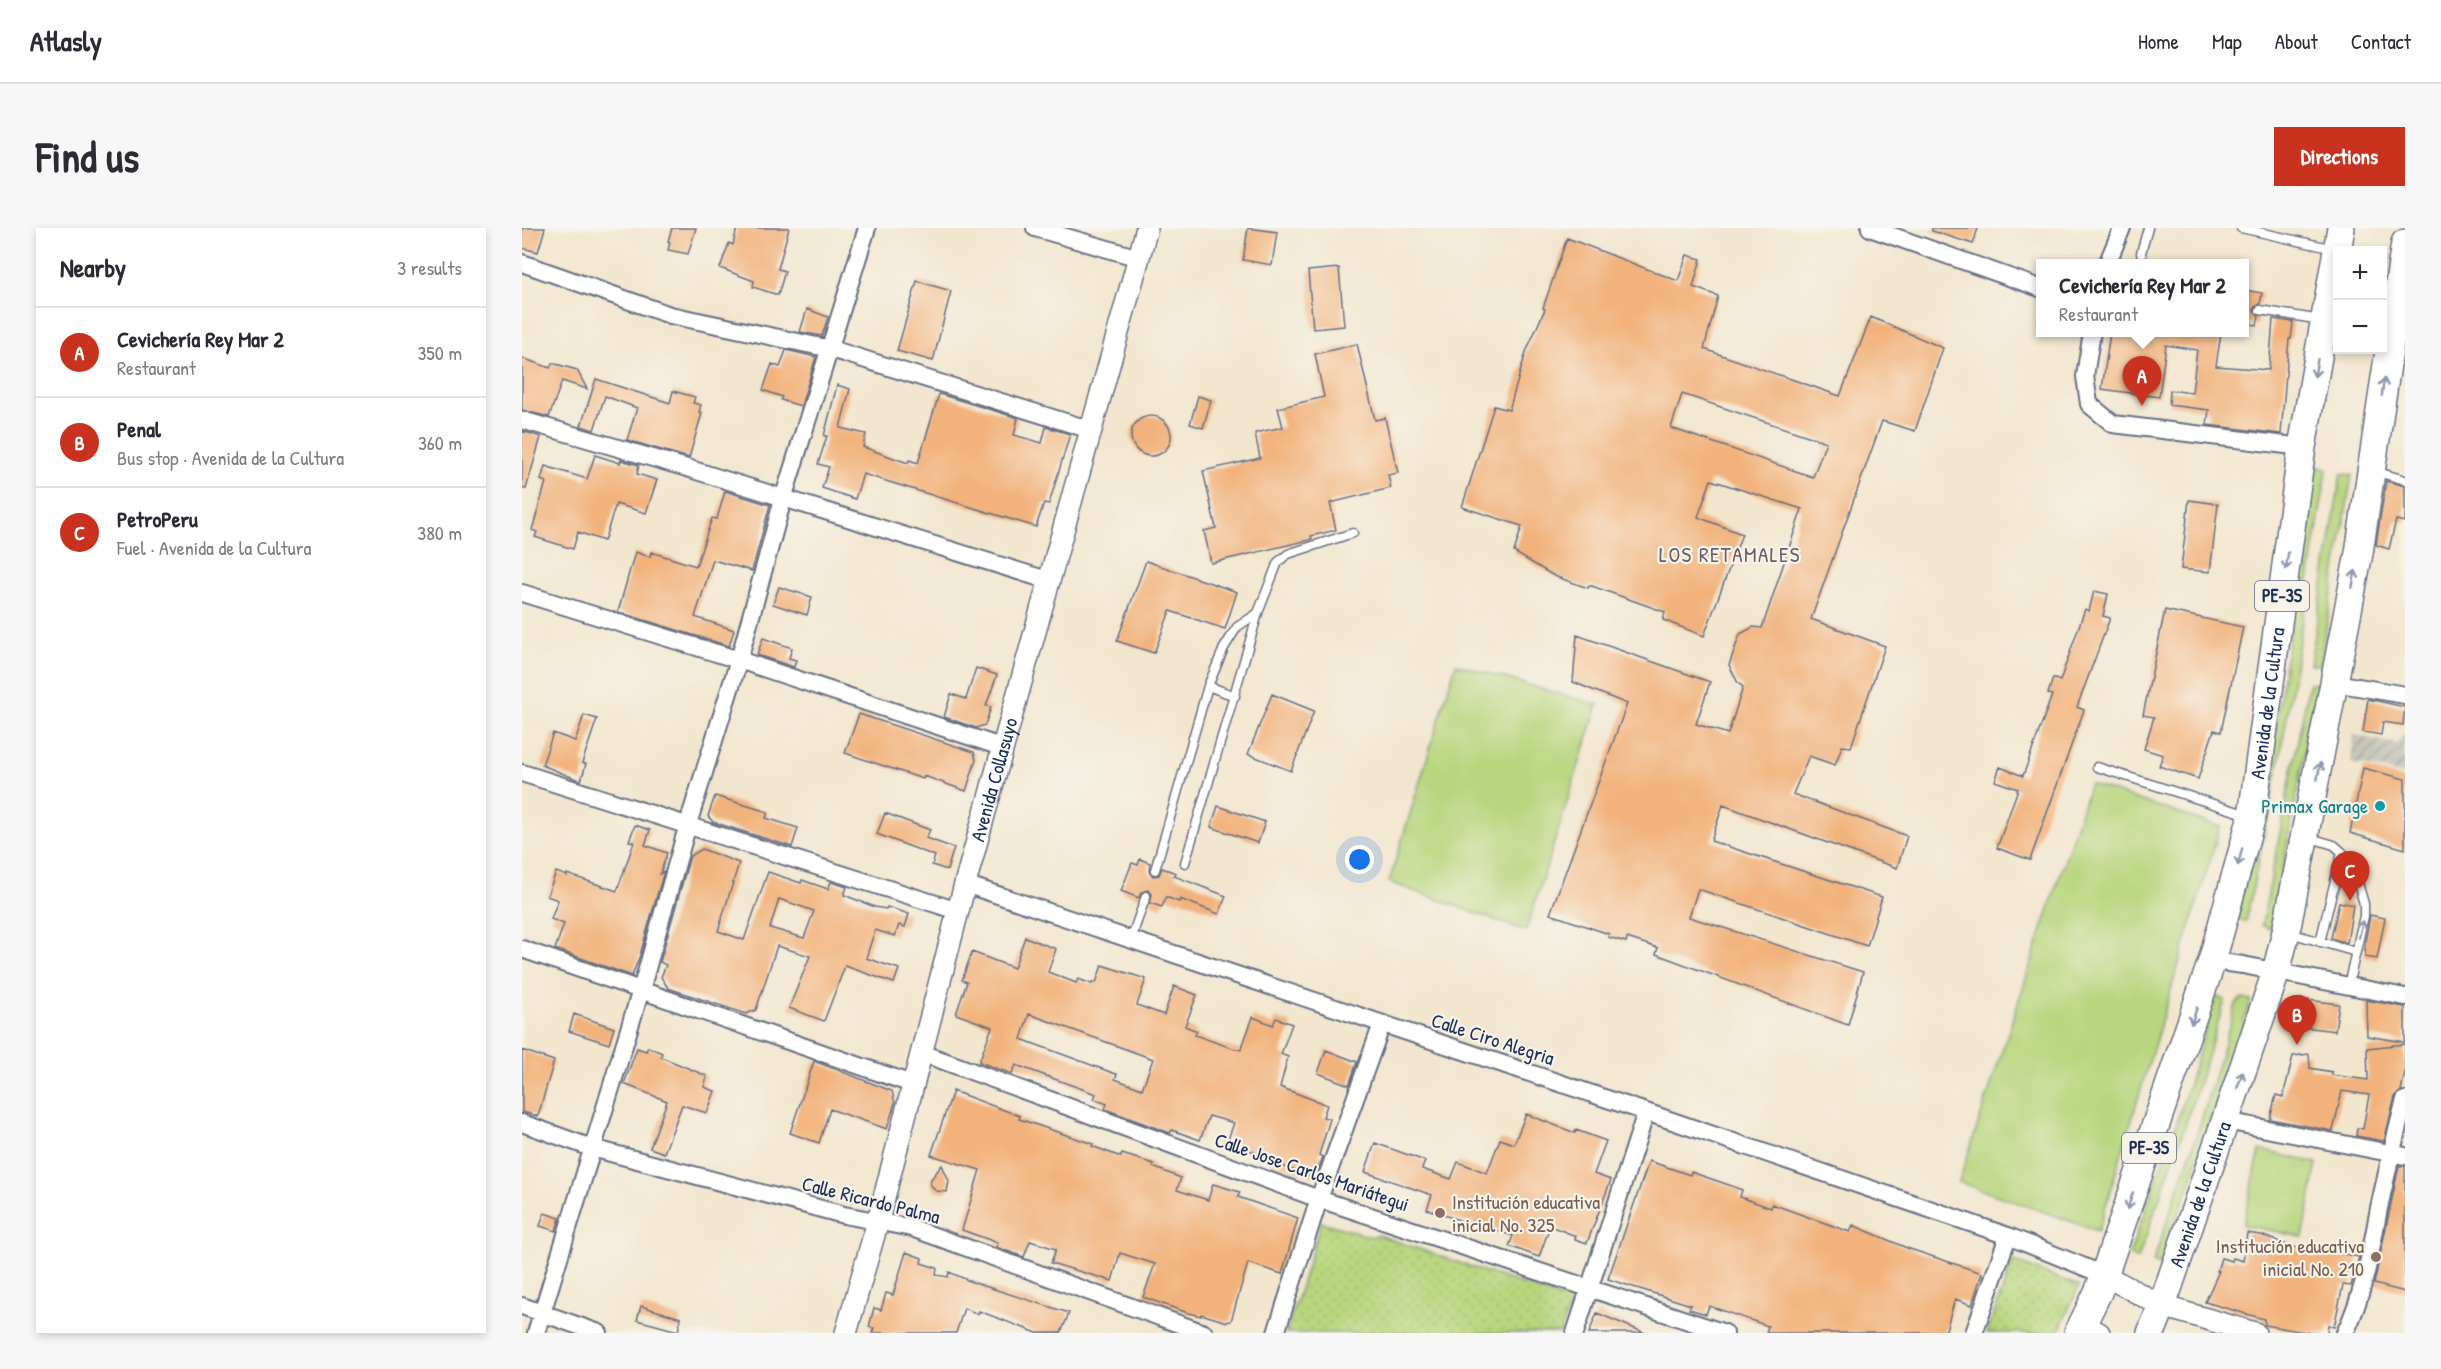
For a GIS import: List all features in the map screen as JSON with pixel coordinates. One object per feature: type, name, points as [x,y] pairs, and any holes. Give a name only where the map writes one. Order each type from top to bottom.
[{"type":"highway","name":"Avenida de la Cultura","points":[[2086,1330],[2212,961],[2252,816],[2302,447],[2339,239]]},
{"type":"highway","name":"Avenida de la Cultura","points":[[2151,1333],[2226,1121],[2276,972],[2286,932],[2335,683],[2372,471],[2400,305],[2405,243]]},
{"type":"street","points":[[536,1333],[739,660],[783,499],[867,228]]},
{"type":"street","points":[[1035,228],[1139,258]]},
{"type":"street","name":"Avenida Collasuyo","points":[[846,1333],[878,1221],[965,884],[1147,228]]},
{"type":"street","points":[[1870,228],[2036,287]]},
{"type":"street","points":[[2109,259],[2122,228]]},
{"type":"street","points":[[522,263],[670,315],[831,349],[1091,430]]},
{"type":"street","points":[[2091,337],[2085,376],[2089,404],[2113,424],[2302,447]]},
{"type":"street","points":[[522,420],[1050,581]]},
{"type":"street","points":[[522,592],[739,660],[1004,748]]},
{"type":"street","points":[[2335,683],[2405,695]]},
{"type":"street","points":[[522,772],[958,911]]},
{"type":"street","name":"Calle Ciro Alegria","points":[[965,884],[2008,1236],[2104,1275]]},
{"type":"street","points":[[522,949],[912,1084]]},
{"type":"street","points":[[2212,961],[2405,997]]},
{"type":"street","points":[[1276,1333],[1319,1199],[1382,1024]]},
{"type":"street","name":"Calle Jose Carlos Mariátegui","points":[[922,1053],[1319,1199],[1725,1333]]},
{"type":"street","points":[[2344,1333],[2353,1316],[2367,1270],[2398,1155],[2405,1100]]},
{"type":"street","points":[[1575,1333],[1588,1286],[1646,1112]]},
{"type":"street","points":[[2226,1121],[2398,1155]]},
{"type":"street","name":"Calle Ricardo Palma","points":[[522,1124],[592,1148],[843,1215],[912,1228],[1204,1333]]},
{"type":"street","points":[[1974,1333],[2008,1236]]},
{"type":"street","points":[[2104,1275],[2162,1306],[2255,1333]]},
{"type":"street","points":[[522,1306],[599,1333]]},
{"type":"lane","points":[[2143,259],[2141,253],[2148,228]]},
{"type":"lane","points":[[2241,228],[2339,239]]},
{"type":"lane","points":[[2260,310],[2325,320]]},
{"type":"lane","points":[[2372,471],[2405,480]]},
{"type":"lane","points":[[1185,863],[1258,613],[1278,562],[1288,554],[1353,533]]},
{"type":"lane","points":[[1155,870],[1208,686],[1224,648],[1237,627],[1258,613]]},
{"type":"lane","points":[[1208,686],[1235,696]]},
{"type":"lane","points":[[2097,767],[2252,816]]},
{"type":"lane","points":[[2306,837],[2334,845],[2342,852],[2352,869],[2364,904],[2364,916],[2348,986]]},
{"type":"lane","points":[[2320,942],[2342,852]]},
{"type":"lane","points":[[1131,939],[1146,896]]},
{"type":"lane","points":[[2286,932],[2356,952]]},
{"type":"shaded area","points":[[2405,733],[2405,775],[2351,763],[2354,735],[2397,744]]},
{"type":"green space","points":[[2315,466],[2327,469],[2281,752],[2246,921],[2237,920],[2272,751]]},
{"type":"green space","points":[[2341,474],[2352,475],[2320,665],[2310,664]]},
{"type":"green space","points":[[1456,664],[1598,705],[1526,931],[1389,882]]},
{"type":"green space","points":[[2309,683],[2318,684],[2271,930],[2262,925]]},
{"type":"green space","points":[[2090,784],[2220,827],[2098,1231],[1959,1182]]},
{"type":"green space","points":[[2216,997],[2225,1000],[2185,1126],[2138,1259],[2129,1255],[2176,1125]]},
{"type":"green space","points":[[2242,998],[2251,1000],[2218,1103],[2161,1265],[2153,1262],[2197,1134],[2236,1004]]},
{"type":"green space","points":[[2260,1150],[2317,1163],[2303,1237],[2243,1225]]},
{"type":"green space","points":[[1321,1222],[1372,1237],[1378,1235],[1571,1301],[1560,1333],[1286,1333]]},
{"type":"green space","points":[[2013,1261],[2079,1286],[2058,1333],[1987,1333]]},
{"type":"building","points":[[522,228],[545,228],[538,252],[522,248]]},
{"type":"building","points":[[672,228],[696,228],[688,254],[668,250]]},
{"type":"building","points":[[737,228],[789,228],[778,269],[785,271],[778,295],[753,287],[754,281],[720,268],[729,243],[733,245]]},
{"type":"building","points":[[1248,228],[1277,232],[1272,265],[1243,260]]},
{"type":"building","points":[[1932,228],[1978,228],[1973,244],[1932,231]]},
{"type":"building","points":[[1567,238],[1678,281],[1687,255],[1701,259],[1693,287],[1718,296],[1704,349],[1840,396],[1871,317],[1943,348],[1915,431],[1882,421],[1811,619],[1885,646],[1851,747],[1842,746],[1835,765],[1809,756],[1793,794],[1907,836],[1897,868],[1723,805],[1711,841],[1882,897],[1867,946],[1698,889],[1689,917],[1863,972],[1848,1025],[1656,954],[1658,948],[1627,938],[1626,942],[1608,937],[1609,934],[1550,914],[1627,704],[1573,682],[1577,635],[1710,682],[1696,724],[1728,734],[1743,687],[1738,683],[1729,665],[1740,634],[1753,627],[1762,628],[1802,509],[1711,480],[1698,517],[1742,534],[1704,636],[1663,620],[1665,612],[1589,585],[1588,588],[1554,576],[1514,552],[1522,526],[1462,507],[1494,406],[1509,410],[1526,352],[1545,309],[1543,308]],"holes":[[[1682,394],[1826,442],[1813,477],[1671,428]]]},
{"type":"building","points":[[1339,268],[1344,326],[1313,329],[1308,271]]},
{"type":"building","points":[[917,281],[951,291],[933,361],[897,351]]},
{"type":"building","points":[[2249,291],[2262,293],[2260,304],[2255,306],[2254,310],[2259,316],[2257,325],[2249,324]]},
{"type":"building","points":[[807,309],[828,317],[822,336],[800,332]]},
{"type":"building","points":[[2273,319],[2293,322],[2291,339],[2289,339],[2281,434],[2207,425],[2209,410],[2169,405],[2170,390],[2192,393],[2197,350],[2166,345],[2159,397],[2102,389],[2109,337],[2220,337],[2216,366],[2269,370]]},
{"type":"building","points":[[1357,344],[1375,420],[1385,418],[1398,473],[1388,475],[1391,488],[1330,503],[1336,530],[1311,536],[1312,539],[1309,540],[1211,563],[1204,531],[1216,528],[1203,471],[1260,458],[1255,433],[1283,427],[1278,408],[1324,397],[1315,354]]},
{"type":"building","points":[[786,350],[816,357],[801,406],[781,400],[782,397],[763,390],[772,364],[780,367]]},
{"type":"building","points":[[522,358],[550,368],[552,363],[577,370],[587,389],[562,381],[549,417],[522,410]]},
{"type":"building","points":[[596,379],[670,403],[673,391],[695,397],[693,403],[701,405],[699,412],[702,413],[689,458],[627,440],[637,408],[605,396],[594,430],[581,426]]},
{"type":"building","points":[[837,385],[850,389],[840,428],[866,434],[863,447],[908,463],[909,460],[918,463],[939,394],[1018,418],[1014,435],[1042,443],[1046,427],[1070,434],[1049,504],[1044,503],[1036,527],[863,474],[855,499],[822,488],[829,467],[818,464],[827,436],[824,436]]},
{"type":"building","points":[[1198,396],[1211,400],[1203,428],[1190,424]]},
{"type":"building","points":[[1151,416],[1165,422],[1171,436],[1165,450],[1151,456],[1137,450],[1131,436],[1137,422]]},
{"type":"building","points":[[522,431],[541,437],[526,489],[522,488]]},
{"type":"building","points":[[595,455],[620,463],[621,460],[639,465],[637,474],[657,480],[646,513],[616,504],[604,541],[578,532],[573,549],[535,537],[537,532],[532,530],[546,482],[541,480],[545,466],[587,479]]},
{"type":"building","points":[[2386,481],[2405,486],[2405,522],[2396,520],[2389,549],[2376,545]]},
{"type":"building","points":[[725,491],[770,505],[752,571],[713,560],[695,617],[734,630],[729,646],[618,612],[635,552],[650,557],[651,552],[696,566],[712,518],[717,519]]},
{"type":"building","points":[[2189,500],[2218,504],[2210,572],[2181,569]]},
{"type":"building","points":[[1146,561],[1237,592],[1225,629],[1170,611],[1154,653],[1117,641]]},
{"type":"building","points":[[779,587],[812,597],[807,615],[773,604]]},
{"type":"building","points":[[2094,591],[2108,594],[2103,616],[2110,618],[2077,707],[2084,710],[2030,860],[1997,848],[2018,789],[1995,781],[2000,767],[2023,776],[2052,695],[2048,694],[2053,678],[2060,681],[2085,609],[2089,611]]},
{"type":"building","points":[[2165,610],[2243,627],[2221,732],[2214,730],[2198,779],[2159,766],[2163,755],[2144,749],[2154,717],[2143,715]]},
{"type":"building","points":[[763,638],[792,648],[789,658],[796,660],[794,667],[757,655]]},
{"type":"building","points":[[976,668],[997,675],[986,706],[991,707],[985,725],[976,728],[944,717],[951,694],[966,699]]},
{"type":"building","points":[[1272,694],[1314,711],[1291,771],[1248,754]]},
{"type":"building","points":[[2368,699],[2405,707],[2403,725],[2383,722],[2381,735],[2363,732]]},
{"type":"building","points":[[859,714],[974,752],[976,760],[966,791],[845,753]]},
{"type":"building","points":[[584,715],[597,719],[582,763],[586,764],[581,781],[542,765],[553,733],[575,741]]},
{"type":"building","name":"Primax Garage","points":[[2363,768],[2405,779],[2405,849],[2350,833]]},
{"type":"building","points":[[715,796],[768,812],[766,818],[798,828],[792,847],[713,822],[708,816]]},
{"type":"building","points":[[1218,806],[1265,822],[1258,843],[1211,827]]},
{"type":"building","points":[[885,813],[930,830],[926,838],[954,848],[947,870],[932,865],[935,856],[877,834]]},
{"type":"building","points":[[635,825],[650,830],[645,845],[667,853],[660,874],[664,871],[632,976],[555,949],[564,924],[551,919],[558,900],[547,896],[556,872],[617,891],[634,842],[629,841]]},
{"type":"building","points":[[702,849],[739,863],[718,931],[744,940],[768,872],[828,889],[831,882],[847,887],[844,895],[875,907],[886,909],[887,907],[909,914],[905,927],[899,925],[895,936],[875,930],[866,958],[899,969],[894,983],[845,966],[824,1021],[789,1008],[810,956],[777,946],[756,1010],[746,1014],[668,988],[661,977],[666,965],[660,962],[690,856]],"holes":[[[779,899],[814,911],[804,938],[770,928]]]},
{"type":"building","points":[[1140,859],[1150,863],[1149,871],[1153,876],[1159,875],[1162,868],[1176,873],[1174,876],[1226,896],[1219,914],[1180,899],[1179,902],[1166,897],[1162,907],[1150,903],[1152,894],[1148,890],[1141,892],[1139,898],[1121,891],[1132,863],[1138,865]]},
{"type":"building","points":[[2339,902],[2353,905],[2347,943],[2331,938]]},
{"type":"building","points":[[2370,915],[2385,918],[2377,959],[2365,957]]},
{"type":"building","points":[[1025,937],[1056,949],[1048,972],[1076,983],[1078,979],[1092,984],[1096,983],[1102,965],[1146,979],[1137,1005],[1164,1015],[1174,986],[1197,995],[1185,1026],[1197,1031],[1195,1035],[1241,1050],[1253,1017],[1273,1025],[1276,1018],[1292,1024],[1281,1054],[1288,1057],[1280,1087],[1327,1105],[1323,1117],[1330,1119],[1319,1155],[1323,1157],[1315,1178],[1270,1162],[1271,1160],[1258,1157],[1259,1154],[1227,1142],[1234,1123],[1209,1116],[1200,1140],[1172,1130],[1170,1133],[1105,1109],[1107,1104],[1094,1099],[1096,1094],[1016,1065],[1012,1074],[979,1062],[992,1027],[956,1014],[967,982],[962,980],[972,952],[1014,968]],"holes":[[[1029,1014],[1153,1059],[1142,1089],[1115,1079],[1117,1074],[1021,1039]]]},
{"type":"building","points":[[2299,999],[2339,1004],[2335,1031],[2295,1026]]},
{"type":"building","points":[[2366,1000],[2405,1007],[2405,1042],[2367,1036]]},
{"type":"building","points":[[574,1014],[614,1028],[609,1044],[569,1031]]},
{"type":"building","points":[[2405,1044],[2405,1072],[2401,1091],[2395,1097],[2384,1141],[2356,1136],[2357,1128],[2363,1129],[2369,1095],[2342,1091],[2333,1131],[2270,1119],[2276,1095],[2283,1097],[2293,1056],[2309,1054],[2310,1068],[2332,1072],[2332,1075],[2368,1080],[2367,1048]]},
{"type":"building","points":[[648,1047],[662,1053],[661,1057],[707,1076],[704,1087],[715,1091],[707,1113],[682,1105],[664,1153],[650,1148],[667,1101],[624,1084],[637,1048],[646,1051]]},
{"type":"building","points":[[522,1050],[554,1061],[538,1116],[522,1112]]},
{"type":"building","points":[[1326,1050],[1357,1062],[1349,1085],[1318,1073]]},
{"type":"building","points":[[814,1061],[892,1091],[895,1103],[887,1129],[830,1109],[819,1143],[790,1133]]},
{"type":"building","points":[[953,1091],[1020,1116],[1019,1119],[1093,1144],[1092,1146],[1121,1157],[1122,1154],[1154,1164],[1153,1167],[1181,1178],[1177,1190],[1208,1200],[1213,1184],[1240,1192],[1238,1197],[1298,1218],[1282,1274],[1248,1263],[1231,1321],[1227,1322],[1201,1314],[1201,1316],[1188,1313],[1143,1297],[1155,1264],[1120,1253],[1112,1281],[1051,1263],[1056,1249],[1030,1241],[1024,1257],[996,1247],[998,1243],[962,1230],[980,1170],[931,1155]]},
{"type":"building","points":[[1526,1114],[1575,1133],[1576,1130],[1606,1141],[1594,1174],[1611,1180],[1587,1243],[1550,1226],[1539,1257],[1509,1246],[1513,1236],[1427,1209],[1432,1195],[1365,1172],[1375,1143],[1425,1161],[1422,1169],[1451,1179],[1458,1162],[1487,1173],[1500,1139],[1514,1144]]},
{"type":"building","points":[[1649,1161],[1732,1186],[1742,1190],[1740,1197],[1771,1208],[1772,1204],[1850,1232],[1853,1225],[1907,1248],[1982,1273],[1972,1305],[1955,1299],[1945,1333],[1766,1333],[1768,1326],[1709,1306],[1706,1314],[1689,1309],[1691,1305],[1608,1279]]},
{"type":"building","points":[[942,1165],[949,1181],[947,1192],[936,1191],[930,1184],[931,1179]]},
{"type":"building","points":[[2399,1166],[2405,1166],[2405,1292],[2374,1284]]},
{"type":"building","points":[[544,1213],[560,1218],[556,1231],[540,1226]]},
{"type":"building","points":[[2247,1233],[2261,1235],[2302,1250],[2303,1246],[2359,1257],[2351,1286],[2343,1285],[2334,1327],[2328,1325],[2327,1333],[2310,1333],[2265,1325],[2264,1319],[2205,1302],[2219,1271],[2217,1271],[2221,1258],[2243,1261]]},
{"type":"building","points":[[906,1252],[922,1258],[921,1263],[937,1268],[936,1275],[948,1277],[949,1272],[972,1282],[1069,1313],[1061,1333],[1037,1333],[979,1311],[978,1314],[964,1308],[956,1333],[872,1333],[874,1328],[869,1327],[874,1308],[881,1310],[886,1293],[893,1295]]},
{"type":"building","points":[[641,1306],[681,1318],[678,1331],[637,1320]]},
{"type":"building","points":[[1597,1313],[1645,1333],[1589,1333]]},
{"type":"place","name":"Cevichería Rey Mar 2","points":[[2142,406]]},
{"type":"place","name":"Primax Garage","points":[[2380,806]]},
{"type":"place","name":"PetroPeru","points":[[2350,901]]},
{"type":"place","name":"Penal","points":[[2297,1045]]},
{"type":"place","name":"Institución educativa inicial No. 325","points":[[1440,1213]]},
{"type":"place","name":"Institución educativa inicial No. 210","points":[[2376,1257]]},
{"type":"district","name":"LOS RETAMALES","points":[[1730,555]]}]
